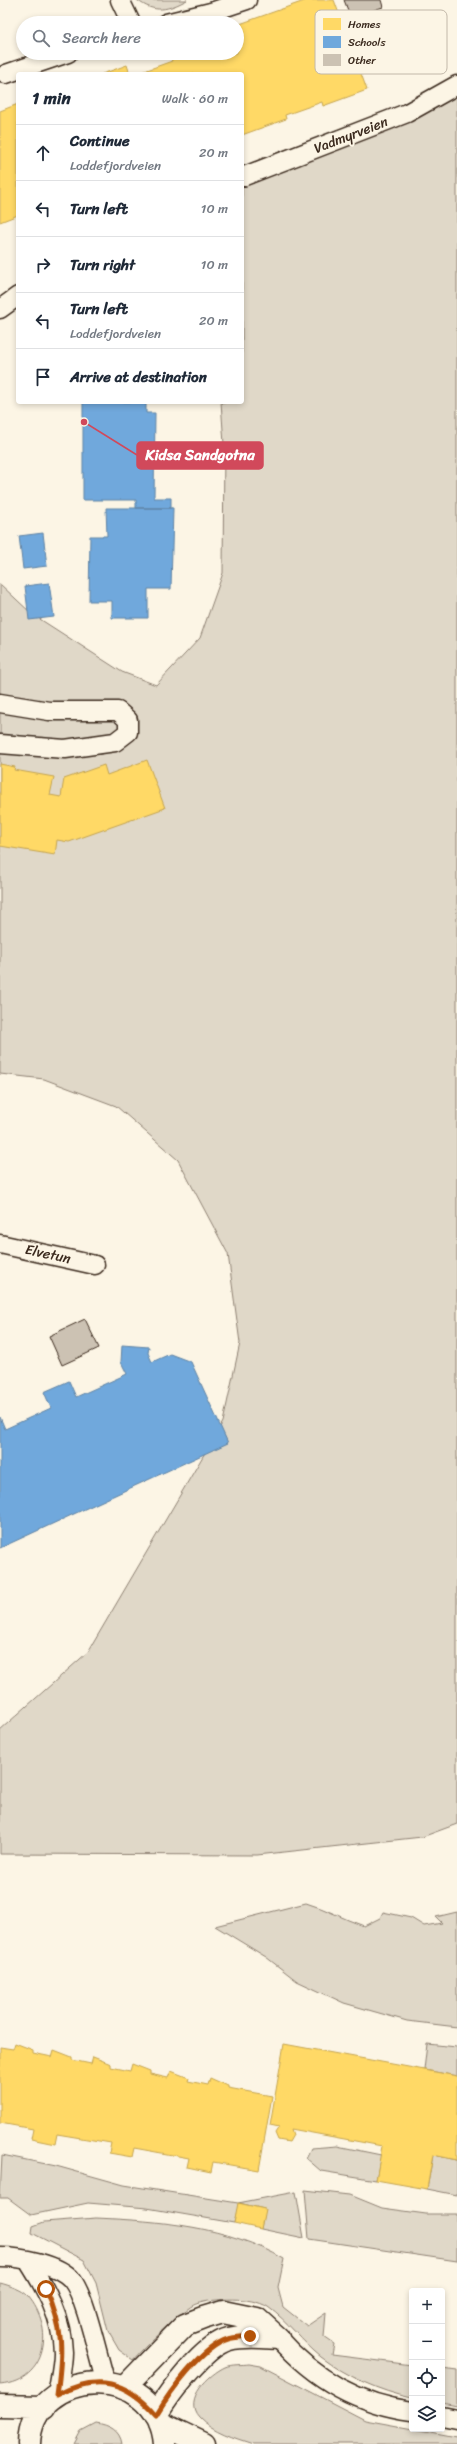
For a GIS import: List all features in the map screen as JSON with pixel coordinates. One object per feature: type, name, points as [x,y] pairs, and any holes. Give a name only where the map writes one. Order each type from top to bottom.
[{"type":"street","points":[[115,2385],[185,2326],[203,2318],[223,2312],[257,2320],[278,2338]]},
{"type":"street","points":[[165,2444],[158,2419],[172,2388],[213,2347],[227,2339],[250,2336],[278,2338]]},
{"type":"street","points":[[29,2444],[34,2423],[50,2401],[72,2387],[89,2383],[115,2385],[142,2399],[158,2419],[204,2444]]},
{"type":"street","points":[[0,2406],[50,2401]]},
{"type":"lane","points":[[120,0],[128,16]]},
{"type":"lane","points":[[195,16],[247,0]]},
{"type":"lane","points":[[6,74],[47,60]]},
{"type":"lane","name":"Vadmyrveien","points":[[244,176],[407,113],[457,85]]},
{"type":"lane","points":[[0,309],[16,297]]},
{"type":"lane","points":[[0,703],[49,711],[118,711],[128,720],[128,732],[115,742],[64,749],[0,744]]},
{"type":"lane","name":"Elvetun","points":[[0,1244],[95,1265]]},
{"type":"lane","points":[[0,2256],[12,2257],[51,2266],[72,2280],[82,2301],[115,2385]]},
{"type":"lane","points":[[28,2261],[46,2289],[56,2313],[62,2352],[50,2401]]},
{"type":"lane","points":[[278,2338],[297,2360],[351,2396],[385,2408],[409,2411]]},
{"type":"lane","points":[[445,2417],[457,2419]]},
{"type":"shaded area","points":[[137,0],[187,0],[168,8],[156,9]]},
{"type":"shaded area","points":[[457,85],[457,1824],[422,1837],[257,1855],[0,1854],[0,1730],[88,1652],[223,1422],[240,1343],[228,1254],[178,1160],[116,1106],[44,1079],[0,1074],[0,584],[32,614],[122,672],[156,685],[200,638],[223,573],[224,444],[221,404],[244,404],[244,176]]},
{"type":"shaded area","points":[[306,1903],[364,1926],[380,1918],[383,1912],[411,1918],[424,1926],[442,1923],[436,1917],[457,1912],[457,2027],[407,2021],[344,2003],[297,1981],[266,1957],[215,1926]]},
{"type":"shaded area","points":[[427,2044],[457,2047],[457,2076],[424,2070]]},
{"type":"shaded area","points":[[337,2146],[381,2155],[376,2180],[321,2171],[306,2158],[311,2148]]},
{"type":"shaded area","points":[[2,2155],[56,2166],[124,2185],[238,2203],[296,2192],[304,2238],[261,2229],[264,2209],[239,2203],[234,2223],[147,2208],[88,2203],[31,2215],[8,2198],[0,2198]]},
{"type":"shaded area","points":[[433,2155],[457,2160],[457,2195],[427,2189]]},
{"type":"shaded area","points":[[305,2190],[350,2195],[382,2208],[426,2214],[457,2214],[457,2261],[309,2239]]},
{"type":"shaded area","points":[[96,2218],[144,2221],[193,2227],[217,2232],[262,2248],[284,2259],[278,2288],[283,2307],[307,2326],[326,2313],[324,2337],[334,2344],[332,2355],[409,2365],[409,2397],[376,2387],[342,2371],[314,2351],[268,2307],[261,2303],[252,2301],[222,2299],[196,2304],[182,2313],[163,2329],[133,2360],[119,2350],[108,2331],[96,2283],[84,2260],[32,2233],[33,2226],[44,2222]]},
{"type":"shaded area","points":[[0,2283],[11,2286],[28,2296],[37,2309],[42,2323],[44,2337],[42,2351],[37,2363],[28,2373],[16,2381],[0,2385]]},
{"type":"shaded area","points":[[249,2364],[261,2366],[365,2420],[409,2428],[409,2432],[430,2432],[457,2437],[457,2444],[253,2444],[232,2437],[217,2431],[199,2417],[195,2410],[194,2403],[196,2395],[206,2381],[219,2370],[231,2365]]},
{"type":"shaded area","points":[[445,2368],[457,2370],[457,2406],[445,2404]]},
{"type":"shaded area","points":[[96,2423],[113,2429],[119,2435],[122,2444],[74,2444],[81,2431]]},
{"type":"building: Homes","points":[[307,0],[334,0],[338,10],[315,10],[315,74],[361,74],[367,90],[323,106],[322,102],[285,115],[286,119],[244,134],[244,72],[142,72],[172,60],[244,60],[244,22]]},
{"type":"building: Homes","points":[[127,65],[129,72],[108,72]]},
{"type":"building: Homes","points":[[16,105],[16,216],[0,222],[0,111]]},
{"type":"building: Homes","points":[[147,760],[165,808],[69,842],[57,840],[55,855],[0,846],[0,764],[15,767],[14,770],[54,777],[50,795],[61,797],[64,779],[104,765],[107,775]]},
{"type":"building: Homes","points":[[15,2043],[33,2050],[33,2053],[52,2057],[54,2050],[72,2057],[72,2060],[91,2064],[93,2057],[111,2064],[111,2067],[130,2071],[132,2064],[150,2071],[150,2074],[168,2078],[171,2071],[189,2078],[188,2081],[208,2085],[210,2078],[228,2086],[228,2088],[272,2096],[259,2170],[213,2162],[211,2172],[187,2167],[189,2158],[134,2148],[132,2157],[109,2153],[111,2143],[57,2134],[55,2144],[31,2139],[33,2129],[0,2123],[0,2047],[13,2049]]},
{"type":"building: Homes","points":[[284,2044],[457,2076],[457,2160],[433,2155],[427,2189],[376,2180],[382,2146],[291,2129],[293,2135],[289,2142],[278,2140],[275,2133],[279,2127],[270,2125]]},
{"type":"building: Homes","points":[[238,2203],[265,2209],[261,2229],[234,2223]]},
{"type":"building: Schools","points":[[83,404],[146,404],[146,413],[155,413],[154,498],[171,498],[171,508],[136,508],[136,500],[83,500]]},
{"type":"building: Schools","points":[[106,508],[173,508],[171,589],[148,589],[148,618],[112,618],[112,601],[89,601],[90,536],[107,536]]},
{"type":"building: Schools","points":[[43,533],[47,566],[23,569],[19,536]]},
{"type":"building: Schools","points":[[49,583],[54,617],[29,620],[25,586]]},
{"type":"building: Schools","points":[[122,1345],[149,1347],[148,1353],[152,1362],[170,1354],[191,1362],[228,1443],[0,1548],[0,1417],[5,1429],[51,1408],[44,1392],[69,1381],[76,1397],[127,1374],[121,1362]]},
{"type":"building: Other","points":[[344,0],[381,0],[383,7],[374,10],[348,10]]},
{"type":"building: Other","points":[[85,1319],[99,1348],[62,1365],[49,1336]]},
{"type":"place","name":"Kidsa Sandgotna","points":[[84,422]]},
{"type":"route","points":[[46,2289],[56,2313],[62,2352],[57,2395],[72,2387],[89,2383],[106,2383],[124,2388],[142,2399],[156,2415],[172,2388],[213,2347],[227,2339],[250,2336]]}]
